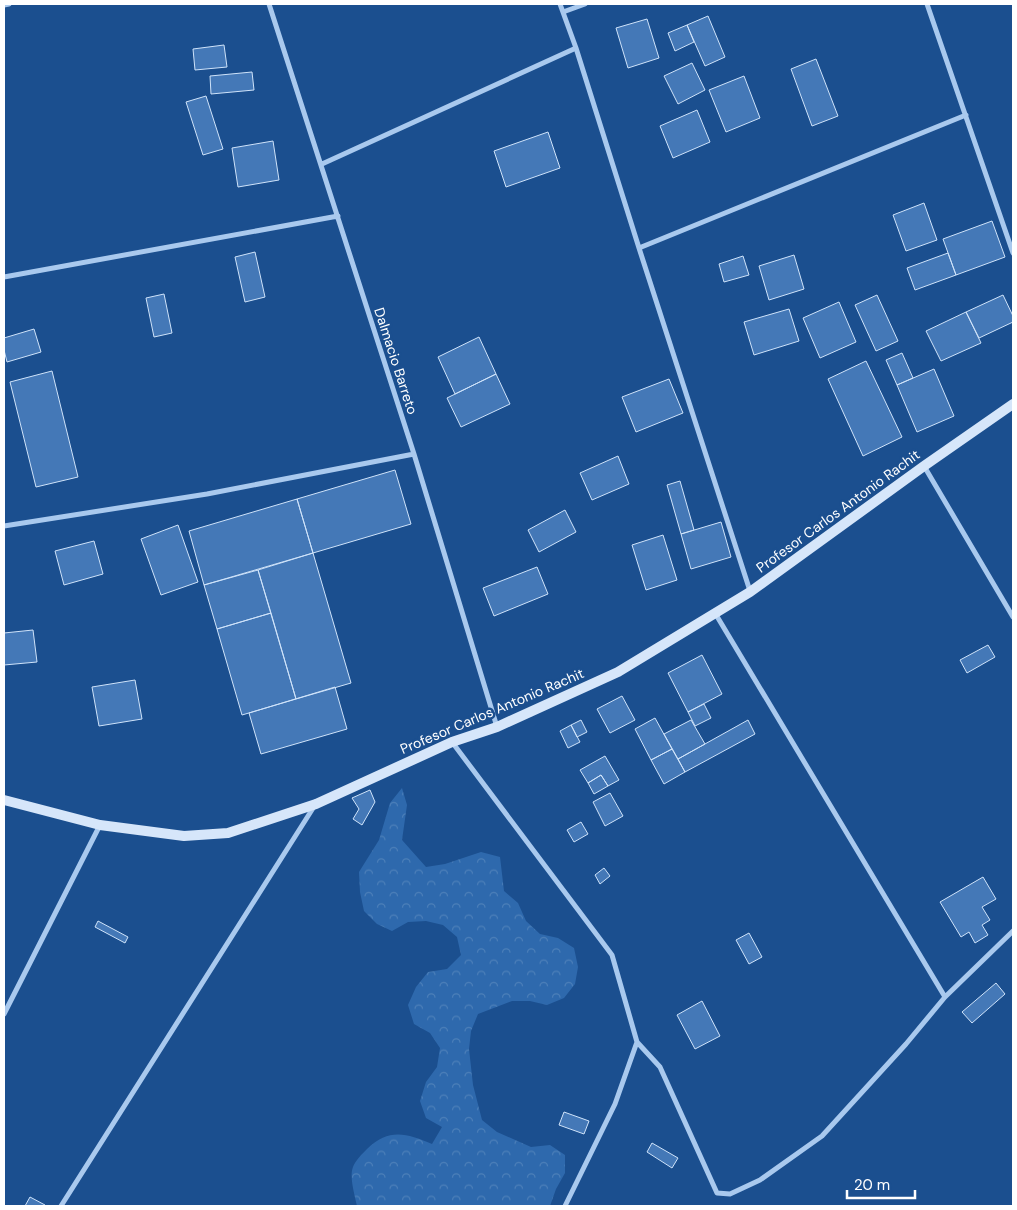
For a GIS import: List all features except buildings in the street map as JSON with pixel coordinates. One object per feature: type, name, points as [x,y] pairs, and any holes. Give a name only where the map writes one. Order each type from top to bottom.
[{"type":"main road","name":"Profesor Carlos Antonio Rachit","points":[[4,800],[100,825],[184,836],[228,833],[316,804],[452,742],[497,727],[618,672],[714,612],[750,592],[1013,404]]},
{"type":"street","points":[[4,5],[9,4]]},
{"type":"street","name":"Dalmacio Barreto","points":[[269,4],[414,454],[497,727]]},
{"type":"street","points":[[560,4],[576,48],[750,592]]},
{"type":"street","points":[[563,12],[585,4]]},
{"type":"street","points":[[927,4],[1013,253]]},
{"type":"street","points":[[322,164],[576,48]]},
{"type":"street","points":[[639,248],[966,115]]},
{"type":"street","points":[[4,277],[338,216]]},
{"type":"street","points":[[4,526],[207,494],[414,454]]},
{"type":"street","points":[[924,466],[1013,617]]},
{"type":"street","points":[[714,612],[945,997]]},
{"type":"street","points":[[452,742],[612,955],[637,1042],[660,1067],[717,1193],[730,1194],[760,1180],[822,1136],[906,1044],[945,997],[1013,931]]},
{"type":"street","points":[[61,1206],[316,804]]},
{"type":"street","points":[[4,1014],[100,825]]},
{"type":"street","points":[[565,1206],[615,1104],[637,1042]]},
{"type":"green space","points":[[402,788],[407,805],[402,840],[426,867],[445,864],[481,852],[500,857],[504,891],[518,903],[526,921],[540,934],[558,938],[574,948],[578,967],[575,984],[564,998],[547,1005],[530,1001],[512,1001],[478,1014],[471,1031],[469,1049],[473,1085],[482,1120],[497,1132],[531,1147],[550,1145],[565,1155],[565,1173],[556,1189],[550,1206],[357,1206],[352,1171],[355,1162],[367,1149],[383,1138],[398,1134],[414,1137],[432,1144],[442,1127],[426,1118],[420,1101],[426,1082],[437,1067],[440,1048],[430,1033],[414,1024],[408,1005],[416,987],[428,972],[447,969],[461,955],[457,937],[443,925],[426,921],[408,922],[392,931],[377,924],[364,911],[360,892],[359,872],[379,840],[390,803]]}]
